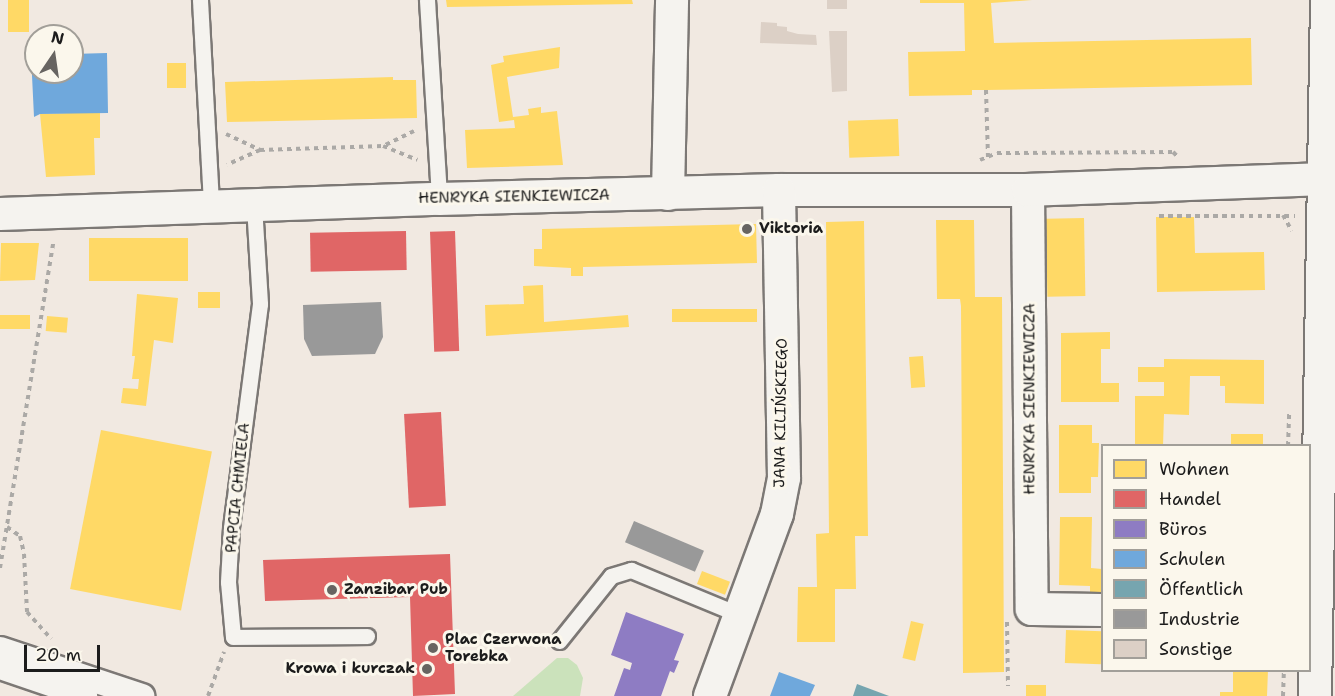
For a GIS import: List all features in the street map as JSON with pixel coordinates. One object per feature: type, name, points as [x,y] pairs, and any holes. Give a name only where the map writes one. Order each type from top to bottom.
[{"type":"street","points":[[668,194],[672,0]]},
{"type":"street","points":[[1315,696],[1313,612],[1327,0]]},
{"type":"street","name":"HENRYKA SIENKIEWICZA","points":[[0,214],[779,190],[1028,190],[1323,179]]},
{"type":"street","name":"JANA KILIŃSKIEGO","points":[[710,696],[777,514],[784,478],[779,190]]},
{"type":"street","name":"HENRYKA SIENKIEWICZA","points":[[1028,190],[1032,609],[1101,610]]},
{"type":"street","points":[[0,649],[83,686]]},
{"type":"street","points":[[0,667],[112,692],[142,696]]},
{"type":"lane","points":[[200,0],[211,206]]},
{"type":"lane","points":[[427,0],[439,199]]},
{"type":"lane","name":"PAPCIA CHMIELA","points":[[254,205],[260,304],[231,528],[228,582],[233,637],[367,636]]},
{"type":"lane","points":[[559,641],[611,576],[631,570],[740,615]]},
{"type":"path","points":[[986,90],[988,157]]},
{"type":"path","points":[[209,173],[260,150],[383,146],[434,123]]},
{"type":"path","points":[[206,125],[260,150]]},
{"type":"path","points":[[383,146],[437,167]]},
{"type":"path","points":[[1283,181],[1283,216],[1292,228],[1292,240]]},
{"type":"path","points":[[0,568],[54,238]]},
{"type":"path","points":[[1288,444],[1289,411]]},
{"type":"path","points":[[7,527],[20,536],[24,554],[27,612],[83,686]]},
{"type":"path","points":[[208,696],[221,657]]},
{"type":"path","points":[[1283,696],[1284,672]]},
{"type":"green space","points":[[557,658],[568,658],[577,665],[583,678],[580,696],[513,696]]},
{"type":"building: Wohnen","points":[[8,0],[29,0],[29,24],[24,24],[24,32],[8,32]]},
{"type":"building: Wohnen","points":[[446,0],[632,0],[633,4],[447,7]]},
{"type":"building: Wohnen","points":[[920,0],[1032,0],[991,3],[994,43],[1251,38],[1252,85],[972,90],[972,95],[909,96],[908,52],[965,51],[964,3],[920,3]]},
{"type":"building: Wohnen","points":[[560,47],[559,68],[507,77],[513,117],[529,115],[528,109],[541,107],[541,113],[557,111],[563,165],[467,168],[465,130],[515,128],[514,120],[499,122],[491,65],[504,62],[503,56]]},
{"type":"building: Wohnen","points":[[167,63],[186,63],[186,88],[167,88]]},
{"type":"building: Wohnen","points":[[393,77],[393,80],[416,80],[417,118],[227,122],[225,82]]},
{"type":"building: Wohnen","points":[[100,112],[100,138],[94,138],[95,175],[46,177],[40,114]]},
{"type":"building: Wohnen","points":[[898,119],[899,156],[849,158],[848,121]]},
{"type":"building: Wohnen","points":[[1156,217],[1194,217],[1195,253],[1264,252],[1265,290],[1157,292]]},
{"type":"building: Wohnen","points":[[1084,218],[1085,296],[1047,297],[1046,219]]},
{"type":"building: Wohnen","points":[[936,220],[974,220],[975,297],[1002,297],[1004,672],[963,673],[961,306],[960,299],[937,299]]},
{"type":"building: Wohnen","points":[[864,221],[868,536],[855,536],[856,589],[835,589],[835,642],[797,642],[798,587],[817,587],[816,534],[829,533],[826,222]]},
{"type":"building: Wohnen","points":[[756,224],[757,263],[583,267],[583,276],[571,276],[571,268],[534,266],[534,249],[542,249],[542,229]]},
{"type":"building: Wohnen","points":[[89,238],[188,238],[188,281],[89,281]]},
{"type":"building: Wohnen","points":[[1,243],[39,243],[35,280],[0,281]]},
{"type":"building: Wohnen","points":[[543,285],[544,322],[628,315],[629,327],[486,336],[485,305],[524,304],[523,286]]},
{"type":"building: Wohnen","points":[[198,292],[220,292],[220,308],[198,308]]},
{"type":"building: Wohnen","points":[[137,294],[178,298],[173,343],[154,340],[146,406],[121,403],[123,388],[138,389],[139,379],[132,379]]},
{"type":"building: Wohnen","points":[[672,309],[757,309],[757,322],[672,322]]},
{"type":"building: Wohnen","points":[[0,315],[30,315],[30,329],[0,329]]},
{"type":"building: Wohnen","points":[[47,316],[68,318],[67,333],[46,331]]},
{"type":"building: Wohnen","points":[[1110,332],[1110,349],[1101,349],[1101,383],[1119,383],[1119,402],[1061,402],[1061,333]]},
{"type":"building: Wohnen","points":[[923,356],[925,387],[911,388],[909,357]]},
{"type":"building: Wohnen","points":[[1164,359],[1264,360],[1264,404],[1225,403],[1225,386],[1220,386],[1220,376],[1190,376],[1189,415],[1164,414],[1163,444],[1135,444],[1135,396],[1164,396],[1164,382],[1138,382],[1138,367],[1164,367]]},
{"type":"building: Wohnen","points":[[1059,425],[1092,425],[1092,443],[1099,443],[1098,477],[1091,477],[1091,493],[1059,493]]},
{"type":"building: Wohnen","points":[[101,430],[212,452],[181,611],[70,589]]},
{"type":"building: Wohnen","points":[[1231,434],[1263,434],[1263,444],[1231,444]]},
{"type":"building: Wohnen","points":[[1060,517],[1092,517],[1091,568],[1101,569],[1101,597],[1090,596],[1090,586],[1059,585]]},
{"type":"building: Wohnen","points":[[702,571],[730,582],[725,595],[697,584]]},
{"type":"building: Wohnen","points":[[911,621],[924,624],[915,661],[902,658]]},
{"type":"building: Wohnen","points":[[1066,630],[1101,631],[1101,664],[1065,663]]},
{"type":"building: Wohnen","points":[[1233,672],[1268,672],[1267,696],[1220,696],[1220,692],[1233,692]]},
{"type":"building: Wohnen","points":[[1026,685],[1046,685],[1046,696],[1026,696]]},
{"type":"building: Handel","points":[[406,231],[407,270],[311,272],[310,233]]},
{"type":"building: Handel","points":[[455,231],[459,351],[434,352],[430,232]]},
{"type":"building: Handel","points":[[441,412],[446,506],[409,508],[404,414]]},
{"type":"building: Handel","name":"Plac Czerwona Torebka","points":[[450,554],[455,694],[413,696],[410,597],[265,601],[263,560]]},
{"type":"building: Büros","points":[[626,612],[684,634],[674,660],[679,661],[674,673],[670,671],[661,696],[614,696],[624,668],[630,670],[632,663],[611,655]]},
{"type":"building: Schulen","points":[[107,53],[108,113],[40,114],[34,117],[32,84],[84,84],[84,54]]},
{"type":"building: Schulen","points":[[779,672],[815,685],[810,696],[770,696]]},
{"type":"building: Öffentlich","points":[[857,684],[889,696],[853,696]]},
{"type":"building: Industrie","points":[[381,302],[383,337],[375,354],[312,356],[304,339],[303,305]]},
{"type":"building: Industrie","points":[[634,521],[704,551],[695,572],[625,542]]},
{"type":"building: Sonstige","points":[[827,0],[847,0],[847,9],[827,9]]},
{"type":"building: Sonstige","points":[[761,22],[777,23],[777,26],[787,27],[787,31],[798,34],[816,35],[817,45],[760,43]]},
{"type":"building: Sonstige","points":[[829,31],[847,31],[847,91],[832,92]]},
{"type":"place","name":"Viktoria","points":[[747,229]]},
{"type":"place","name":"Zanzibar Pub","points":[[332,590]]},
{"type":"place","name":"Plac Czerwona Torebka","points":[[433,648]]},
{"type":"place","name":"Krowa i kurczak","points":[[427,669]]}]
